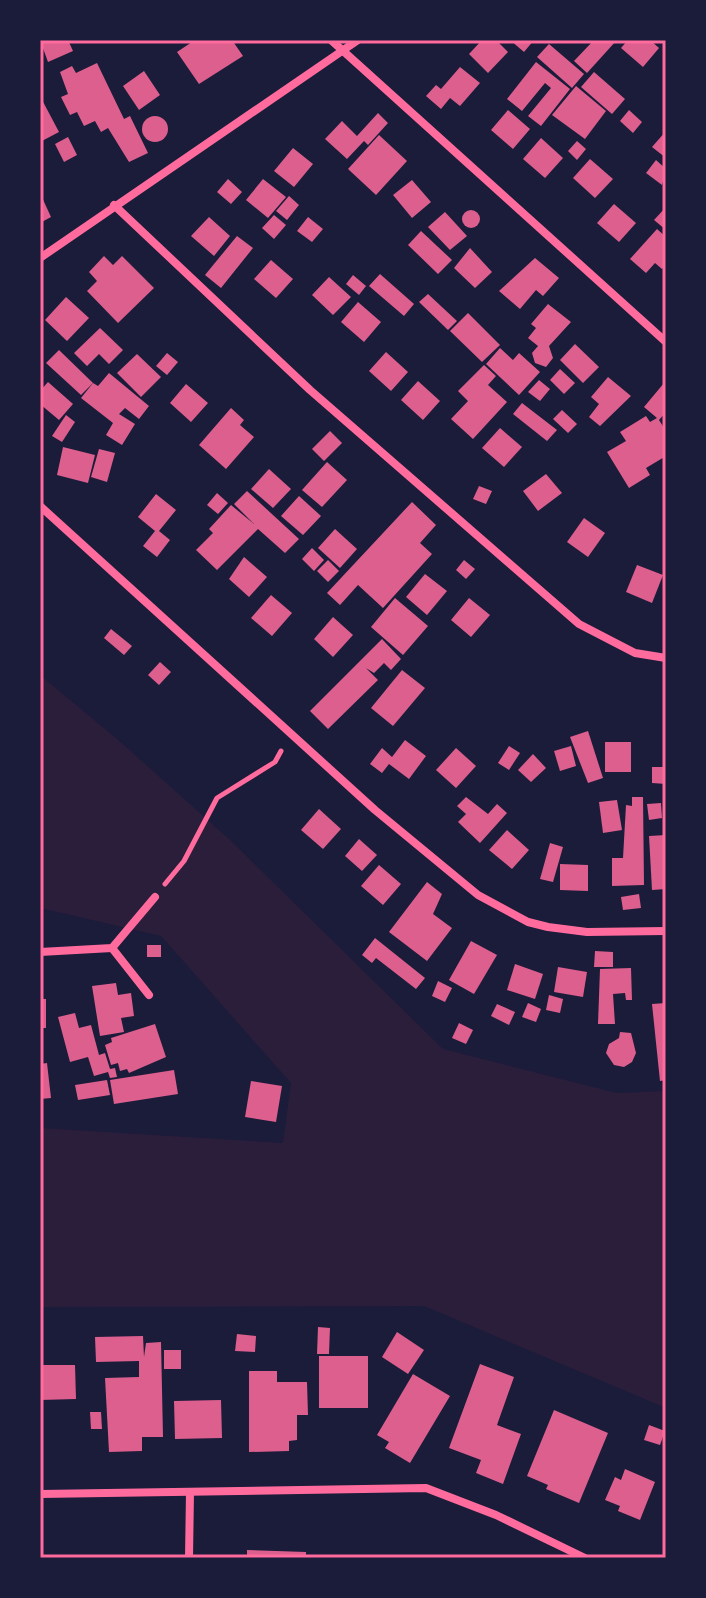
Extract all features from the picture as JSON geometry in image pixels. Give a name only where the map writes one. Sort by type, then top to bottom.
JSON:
[{"type":"street","points":[[331,40],[666,342]]},
{"type":"street","points":[[40,258],[358,40]]},
{"type":"street","points":[[114,205],[310,390],[579,624],[635,653],[666,658]]},
{"type":"street","points":[[40,506],[375,810],[496,907],[528,922],[587,932],[666,931]]},
{"type":"street","points":[[40,952],[112,948],[155,897]]},
{"type":"street","points":[[112,948],[149,995]]},
{"type":"street","points":[[40,1494],[426,1488],[496,1515],[585,1558]]},
{"type":"street","points":[[189,1558],[190,1492]]},
{"type":"path","points":[[155,897],[184,861],[217,798],[275,762],[290,732]]},
{"type":"shaded area","points":[[40,675],[230,840],[443,1049],[617,1093],[666,1091],[666,1408],[424,1306],[40,1307],[40,1128],[283,1143],[291,1083],[161,936],[40,908]]},
{"type":"building","points":[[40,40],[68,40],[73,51],[48,62]]},
{"type":"building","points":[[195,40],[232,40],[243,56],[199,84],[177,52]]},
{"type":"building","points":[[482,40],[496,40],[508,52],[488,73],[469,54]]},
{"type":"building","points":[[510,40],[534,40],[524,52]]},
{"type":"building","points":[[594,40],[616,41],[587,73],[574,61]]},
{"type":"building","points":[[628,40],[650,40],[659,48],[643,67],[621,48]]},
{"type":"building","points":[[549,44],[584,74],[572,88],[537,57]]},
{"type":"building","points":[[536,62],[570,89],[541,126],[528,116],[551,88],[545,83],[522,111],[507,99]]},
{"type":"building","points":[[97,63],[124,119],[130,116],[148,153],[129,162],[108,128],[101,132],[95,121],[84,126],[77,112],[70,115],[61,97],[68,94],[60,72],[72,66],[76,73]]},
{"type":"building","points":[[460,67],[480,83],[460,106],[450,98],[441,109],[426,96],[436,85],[441,89]]},
{"type":"building","points":[[144,71],[160,95],[139,110],[123,86]]},
{"type":"building","points":[[594,72],[625,99],[612,114],[581,87]]},
{"type":"building","points":[[576,86],[606,111],[585,139],[552,115]]},
{"type":"building","points":[[40,96],[59,132],[40,142]]},
{"type":"building","points":[[508,110],[530,129],[513,149],[491,130]]},
{"type":"building","points":[[629,110],[642,122],[633,133],[620,121]]},
{"type":"building","points":[[378,113],[388,123],[368,145],[364,141],[347,159],[325,139],[342,121],[357,136]]},
{"type":"building","points":[[155,116],[164,120],[168,129],[164,138],[155,142],[146,138],[142,129],[146,120]]},
{"type":"building","points":[[666,131],[666,158],[652,147]]},
{"type":"building","points":[[379,135],[407,161],[376,195],[348,169]]},
{"type":"building","points":[[68,137],[77,155],[64,162],[55,144]]},
{"type":"building","points":[[541,138],[563,158],[545,178],[523,159]]},
{"type":"building","points":[[577,141],[586,149],[577,160],[568,151]]},
{"type":"building","points":[[293,148],[313,164],[294,187],[274,171]]},
{"type":"building","points":[[590,159],[613,179],[595,198],[573,178]]},
{"type":"building","points":[[656,160],[666,169],[662,185],[646,173]]},
{"type":"building","points":[[228,179],[242,192],[231,204],[217,192]]},
{"type":"building","points":[[263,179],[286,197],[268,218],[246,200]]},
{"type":"building","points":[[412,180],[431,202],[412,218],[393,195]]},
{"type":"building","points":[[40,193],[51,217],[40,223]]},
{"type":"building","points":[[289,196],[299,205],[287,220],[276,211]]},
{"type":"building","points":[[614,204],[636,223],[619,242],[597,223]]},
{"type":"building","points":[[666,207],[666,230],[654,220]]},
{"type":"building","points":[[471,210],[480,219],[471,228],[462,219]]},
{"type":"building","points":[[445,212],[467,236],[450,250],[428,227]]},
{"type":"building","points":[[274,215],[286,225],[274,239],[262,228]]},
{"type":"building","points":[[209,217],[230,236],[214,256],[191,236]]},
{"type":"building","points":[[308,217],[323,229],[312,242],[297,231]]},
{"type":"building","points":[[657,229],[666,237],[666,265],[662,269],[655,263],[646,273],[630,259]]},
{"type":"building","points":[[421,231],[452,260],[438,274],[408,245]]},
{"type":"building","points":[[237,236],[253,248],[221,288],[205,275]]},
{"type":"building","points":[[470,248],[492,272],[475,288],[454,268]]},
{"type":"building","points":[[104,256],[113,265],[122,256],[154,288],[118,323],[87,291],[97,281],[89,272]]},
{"type":"building","points":[[535,258],[559,278],[543,296],[536,290],[520,309],[499,291]]},
{"type":"building","points":[[271,260],[293,279],[276,298],[254,279]]},
{"type":"building","points":[[380,274],[414,304],[404,316],[369,286]]},
{"type":"building","points":[[353,275],[366,286],[359,295],[346,284]]},
{"type":"building","points":[[329,277],[351,297],[333,315],[312,295]]},
{"type":"building","points":[[428,294],[457,321],[448,330],[419,302]]},
{"type":"building","points":[[66,297],[89,318],[67,341],[45,320]]},
{"type":"building","points":[[358,302],[381,322],[364,342],[341,322]]},
{"type":"building","points":[[548,304],[571,322],[549,346],[553,358],[546,367],[535,363],[532,353],[538,346],[528,338],[536,328],[531,324]]},
{"type":"building","points":[[468,313],[500,345],[482,362],[450,331]]},
{"type":"building","points":[[100,328],[123,350],[109,364],[99,354],[87,366],[74,353]]},
{"type":"building","points":[[575,344],[599,367],[583,383],[560,360]]},
{"type":"building","points":[[500,348],[513,360],[519,353],[540,372],[519,395],[486,364]]},
{"type":"building","points":[[59,350],[93,383],[81,395],[46,363]]},
{"type":"building","points":[[386,352],[408,372],[391,391],[369,371]]},
{"type":"building","points":[[167,353],[178,362],[167,375],[156,366]]},
{"type":"building","points":[[137,354],[161,377],[141,397],[117,373]]},
{"type":"building","points":[[484,365],[496,376],[488,385],[507,402],[473,439],[451,419],[468,401],[458,391]]},
{"type":"building","points":[[560,369],[575,383],[564,394],[550,380]]},
{"type":"building","points":[[109,373],[149,406],[139,419],[125,408],[119,414],[135,424],[122,445],[106,435],[113,423],[81,398],[93,383],[98,386]]},
{"type":"building","points":[[608,377],[631,396],[600,426],[589,417],[599,404],[591,397]]},
{"type":"building","points":[[539,380],[550,389],[540,401],[528,392]]},
{"type":"building","points":[[418,381],[440,401],[423,420],[401,400]]},
{"type":"building","points":[[48,382],[73,404],[59,420],[40,404],[40,391]]},
{"type":"building","points":[[664,383],[666,412],[659,420],[666,431],[666,456],[646,468],[650,475],[629,488],[607,452],[626,441],[620,432],[646,416],[650,422],[657,418],[644,407]]},
{"type":"building","points":[[186,384],[208,403],[191,422],[170,403]]},
{"type":"building","points":[[522,403],[557,430],[547,441],[513,414]]},
{"type":"building","points":[[231,408],[244,420],[240,425],[254,437],[226,469],[199,445]]},
{"type":"building","points":[[562,410],[577,424],[568,433],[553,419]]},
{"type":"building","points":[[66,415],[75,422],[62,442],[52,436]]},
{"type":"building","points":[[500,428],[522,447],[504,467],[482,448]]},
{"type":"building","points":[[330,431],[342,443],[324,461],[312,449]]},
{"type":"building","points":[[63,447],[95,455],[88,483],[57,475]]},
{"type":"building","points":[[99,449],[115,453],[107,482],[91,477]]},
{"type":"building","points":[[327,462],[347,480],[322,507],[302,490]]},
{"type":"building","points":[[269,469],[291,489],[273,508],[251,489]]},
{"type":"building","points":[[546,474],[562,493],[538,511],[523,491]]},
{"type":"building","points":[[479,486],[492,491],[486,504],[473,499]]},
{"type":"building","points":[[247,491],[299,539],[285,553],[258,529],[217,570],[196,550],[213,533],[209,529],[231,505],[254,524],[234,504]]},
{"type":"building","points":[[217,493],[228,503],[218,514],[207,505]]},
{"type":"building","points":[[156,494],[176,510],[159,531],[170,540],[157,557],[143,546],[155,531],[138,517]]},
{"type":"building","points":[[299,496],[321,516],[303,535],[281,516]]},
{"type":"building","points":[[412,502],[436,525],[420,543],[432,554],[383,608],[358,585],[340,605],[327,593]]},
{"type":"building","points":[[584,518],[605,533],[588,557],[567,542]]},
{"type":"building","points":[[335,529],[357,549],[340,568],[318,548]]},
{"type":"building","points":[[312,548],[324,560],[314,571],[302,559]]},
{"type":"building","points":[[244,557],[267,577],[249,597],[229,579]]},
{"type":"building","points":[[328,560],[339,571],[328,582],[317,571]]},
{"type":"building","points":[[464,560],[475,569],[466,579],[456,570]]},
{"type":"building","points":[[637,565],[663,575],[652,603],[626,592]]},
{"type":"building","points":[[425,574],[447,591],[427,615],[406,597]]},
{"type":"building","points":[[271,595],[292,613],[272,636],[251,618]]},
{"type":"building","points":[[395,598],[428,626],[403,655],[371,627]]},
{"type":"building","points":[[469,598],[490,615],[471,637],[451,620]]},
{"type":"building","points":[[333,617],[353,635],[333,657],[314,639]]},
{"type":"building","points":[[111,629],[132,646],[124,655],[104,638]]},
{"type":"building","points":[[382,639],[401,659],[391,670],[384,663],[374,673],[366,668],[378,680],[328,729],[310,711]]},
{"type":"building","points":[[160,662],[171,672],[159,685],[148,675]]},
{"type":"building","points":[[402,670],[425,688],[393,726],[371,708]]},
{"type":"building","points":[[588,731],[603,778],[588,783],[570,737]]},
{"type":"building","points":[[405,740],[426,756],[409,779],[389,764],[382,773],[370,764],[382,748],[392,757]]},
{"type":"building","points":[[605,742],[631,742],[631,772],[605,772]]},
{"type":"building","points":[[509,746],[520,753],[509,770],[498,763]]},
{"type":"building","points":[[571,746],[576,766],[560,771],[554,751]]},
{"type":"building","points":[[456,748],[476,766],[456,788],[436,770]]},
{"type":"building","points":[[533,754],[546,768],[531,782],[518,770]]},
{"type":"building","points":[[652,767],[666,767],[666,784],[652,783]]},
{"type":"building","points":[[466,797],[488,814],[497,804],[507,813],[480,843],[458,822],[466,814],[457,806]]},
{"type":"building","points":[[632,797],[643,797],[644,885],[612,886],[612,858],[623,858],[626,805],[632,806]]},
{"type":"building","points":[[617,800],[622,830],[603,833],[599,802]]},
{"type":"building","points":[[661,803],[662,818],[649,820],[647,804]]},
{"type":"building","points":[[319,809],[341,829],[323,849],[301,830]]},
{"type":"building","points":[[507,830],[529,850],[512,869],[489,850]]},
{"type":"building","points":[[666,835],[666,889],[652,890],[649,836]]},
{"type":"building","points":[[359,839],[377,855],[362,871],[345,856]]},
{"type":"building","points":[[550,843],[563,847],[553,882],[540,879]]},
{"type":"building","points":[[560,864],[588,865],[588,891],[560,890]]},
{"type":"building","points":[[379,865],[401,884],[383,905],[361,886]]},
{"type":"building","points":[[427,882],[442,894],[433,914],[452,928],[427,961],[389,932]]},
{"type":"building","points":[[639,894],[641,908],[623,910],[621,897]]},
{"type":"building","points":[[375,938],[425,978],[416,989],[376,958],[372,963],[362,955]]},
{"type":"building","points":[[471,941],[497,955],[474,994],[449,980]]},
{"type":"building","points":[[147,945],[161,945],[161,957],[147,957]]},
{"type":"building","points":[[595,951],[613,952],[613,967],[594,967]]},
{"type":"building","points":[[515,964],[543,974],[535,999],[507,990]]},
{"type":"building","points":[[558,967],[587,972],[583,997],[554,992]]},
{"type":"building","points":[[631,968],[632,1000],[626,1000],[625,993],[613,994],[615,1024],[598,1024],[600,969]]},
{"type":"building","points":[[438,981],[452,988],[445,1002],[432,996]]},
{"type":"building","points":[[116,983],[118,995],[131,993],[134,1016],[121,1018],[124,1032],[100,1036],[92,986]]},
{"type":"building","points":[[549,995],[563,999],[560,1013],[546,1010]]},
{"type":"building","points":[[40,999],[46,999],[46,1028],[40,1028]]},
{"type":"building","points":[[528,1003],[541,1009],[536,1022],[522,1017]]},
{"type":"building","points":[[666,1003],[666,1080],[660,1081],[652,1004]]},
{"type":"building","points":[[497,1004],[515,1012],[509,1025],[491,1016]]},
{"type":"building","points":[[75,1013],[79,1028],[91,1025],[99,1055],[105,1053],[110,1069],[115,1068],[117,1077],[110,1078],[108,1072],[94,1076],[88,1057],[70,1062],[58,1017]]},
{"type":"building","points":[[459,1023],[473,1030],[466,1044],[452,1038]]},
{"type":"building","points":[[155,1024],[166,1057],[129,1073],[127,1069],[120,1071],[118,1063],[111,1065],[105,1045],[112,1042],[111,1038]]},
{"type":"building","points":[[620,1032],[631,1033],[636,1053],[632,1062],[624,1067],[614,1065],[606,1053],[609,1044],[619,1038]]},
{"type":"building","points":[[47,1063],[51,1098],[40,1099],[40,1064]]},
{"type":"building","points":[[174,1070],[178,1094],[114,1104],[110,1080]]},
{"type":"building","points":[[107,1080],[110,1095],[78,1100],[75,1085]]},
{"type":"building","points":[[251,1081],[282,1086],[276,1122],[245,1117]]},
{"type":"building","points":[[318,1327],[330,1328],[329,1354],[317,1354]]},
{"type":"building","points":[[397,1332],[424,1350],[408,1374],[382,1357]]},
{"type":"building","points":[[237,1334],[256,1336],[255,1352],[235,1351]]},
{"type":"building","points":[[143,1336],[144,1357],[146,1343],[161,1342],[163,1437],[142,1437],[142,1451],[109,1452],[105,1378],[139,1377],[139,1361],[96,1362],[95,1337]]},
{"type":"building","points":[[164,1350],[181,1350],[181,1369],[164,1369]]},
{"type":"building","points":[[319,1356],[368,1356],[368,1408],[319,1408]]},
{"type":"building","points":[[480,1364],[514,1377],[497,1425],[521,1434],[503,1484],[476,1473],[481,1460],[449,1448]]},
{"type":"building","points":[[40,1365],[75,1365],[76,1399],[40,1400]]},
{"type":"building","points":[[249,1371],[277,1371],[277,1382],[307,1382],[308,1415],[297,1415],[297,1440],[289,1441],[289,1451],[249,1452]]},
{"type":"building","points":[[413,1374],[450,1396],[410,1463],[385,1448],[389,1442],[377,1435]]},
{"type":"building","points":[[221,1400],[222,1438],[175,1439],[174,1401]]},
{"type":"building","points":[[554,1410],[608,1433],[579,1503],[546,1489],[548,1485],[527,1476]]},
{"type":"building","points":[[90,1412],[101,1412],[102,1429],[91,1429]]},
{"type":"building","points":[[649,1425],[665,1431],[660,1445],[644,1440]]},
{"type":"building","points":[[625,1469],[655,1482],[640,1520],[618,1511],[620,1506],[605,1500],[615,1477],[621,1480]]},
{"type":"building","points":[[247,1550],[306,1552],[306,1558],[247,1558]]}]
